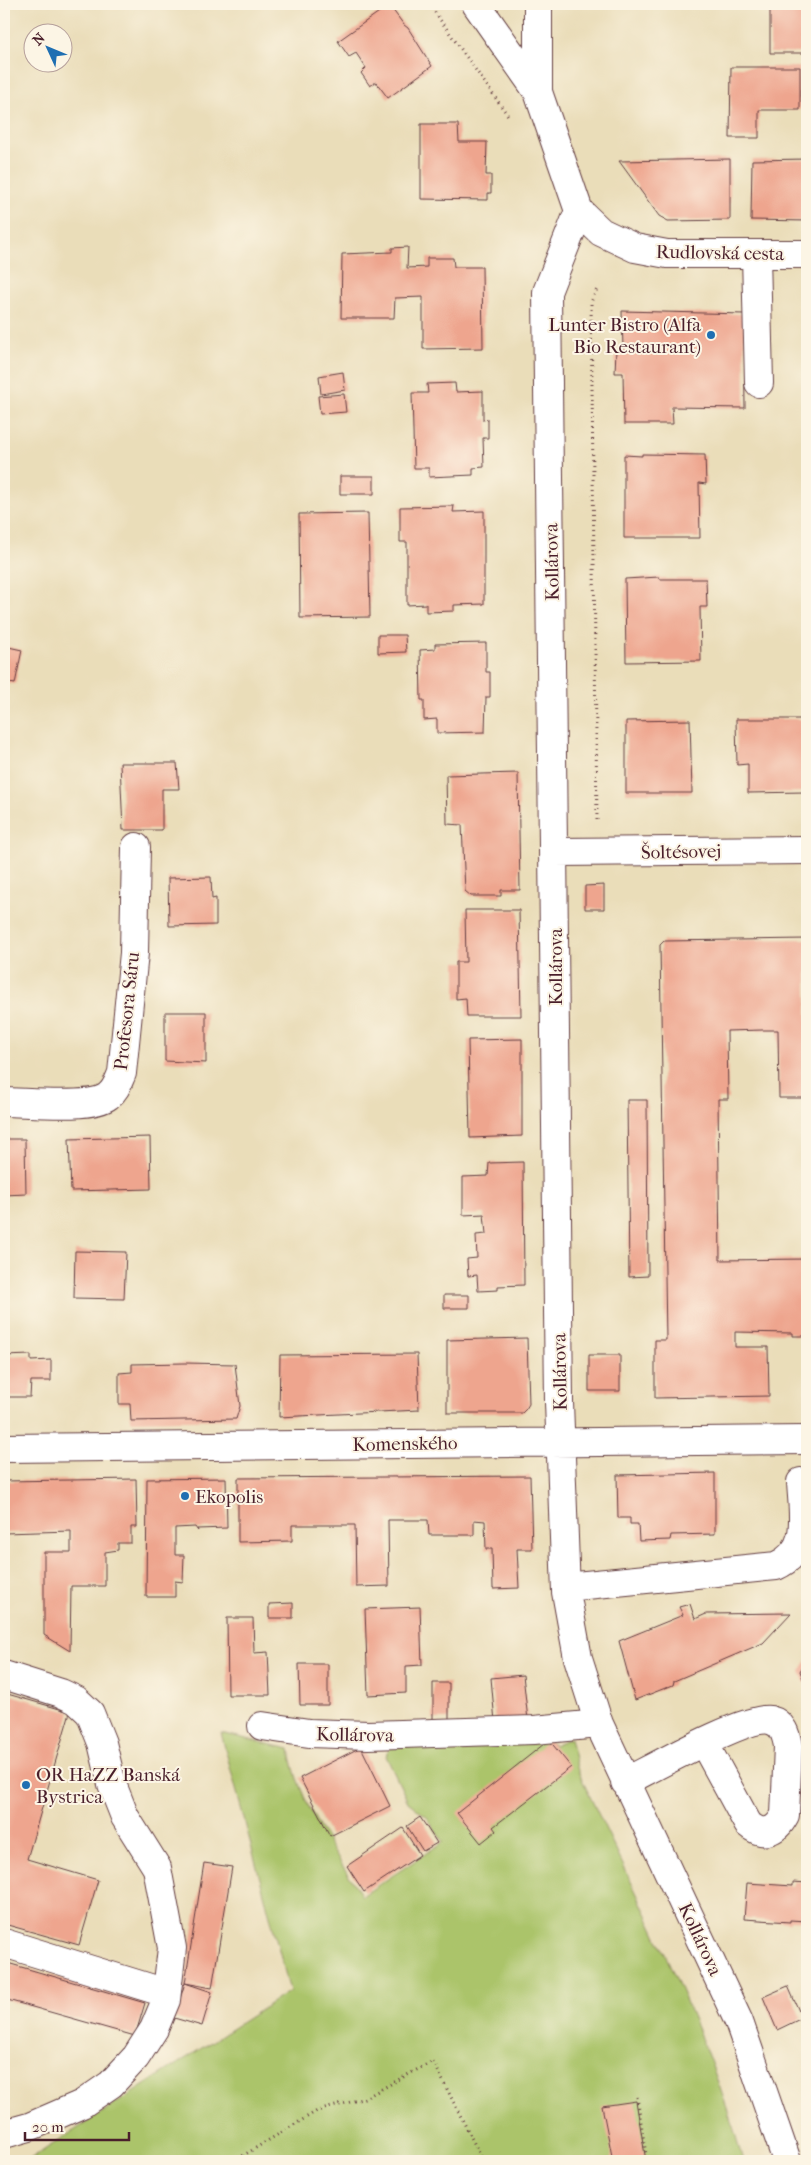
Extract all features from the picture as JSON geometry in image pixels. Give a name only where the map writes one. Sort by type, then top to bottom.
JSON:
[{"type":"street","name":"Rudlovská cesta","points":[[476,4],[538,92],[579,211],[602,232],[635,248],[667,254],[807,254]]},
{"type":"street","points":[[538,4],[538,92]]},
{"type":"street","name":"Kollárova","points":[[579,211],[547,292],[560,1442],[566,1587],[578,1658],[599,1724],[739,2022],[787,2161]]},
{"type":"street","points":[[756,254],[759,383]]},
{"type":"street","name":"Profesora Sáru","points":[[4,1102],[91,1103],[107,1097],[116,1087],[122,1073],[134,953],[136,847]]},
{"type":"street","name":"Šoltésovej","points":[[554,852],[807,850]]},
{"type":"street","name":"Komenského","points":[[4,1448],[807,1440]]},
{"type":"street","points":[[566,1587],[776,1566],[788,1562],[799,1553],[805,1540],[801,1482]]},
{"type":"street","points":[[4,1675],[61,1693],[76,1700],[90,1713],[102,1743],[112,1784],[125,1817],[157,1868],[172,1948],[166,1993],[154,2029],[136,2057],[112,2084],[82,2104],[29,2127],[4,2134]]},
{"type":"street","name":"Kollárova","points":[[262,1726],[309,1733],[368,1735],[534,1730],[599,1724]]},
{"type":"street","points":[[625,1782],[704,1743]]},
{"type":"street","points":[[4,1943],[166,1993]]},
{"type":"path","points":[[429,4],[509,117]]},
{"type":"path","points":[[592,827],[597,821],[591,302],[598,287]]},
{"type":"path","points":[[234,2161],[316,2111],[365,2098],[433,2061],[484,2161]]},
{"type":"path","points":[[638,2097],[647,2161]]},
{"type":"green space","points":[[221,1733],[290,1749],[300,1787],[318,1826],[362,1896],[443,1842],[427,1817],[408,1802],[386,1756],[390,1747],[549,1740],[554,1745],[570,1738],[578,1771],[647,1915],[690,2012],[728,2110],[743,2161],[27,2161],[290,1991]]},
{"type":"building","points":[[770,4],[807,4],[807,53],[770,53]]},
{"type":"building","points":[[389,5],[408,28],[432,66],[388,98],[376,82],[370,86],[361,73],[366,68],[356,53],[349,57],[338,41]]},
{"type":"building","points":[[731,67],[800,67],[800,110],[759,110],[759,138],[730,138]]},
{"type":"building","points":[[421,124],[458,124],[459,142],[487,142],[486,175],[491,175],[491,193],[488,193],[488,200],[421,199]]},
{"type":"building","points":[[730,159],[730,220],[668,221],[659,216],[619,161]]},
{"type":"building","points":[[807,159],[807,221],[751,220],[752,160]]},
{"type":"building","points":[[408,247],[407,268],[427,267],[427,258],[453,258],[454,267],[482,267],[483,348],[423,349],[423,297],[395,298],[394,318],[341,318],[342,254],[392,252],[392,248]]},
{"type":"building","points":[[622,311],[744,314],[745,408],[672,407],[673,424],[624,424],[623,373],[615,373],[616,349],[623,349]]},
{"type":"building","points":[[343,372],[345,390],[321,394],[319,376]]},
{"type":"building","points":[[455,383],[456,392],[483,391],[483,420],[488,419],[488,438],[483,438],[484,467],[473,468],[473,475],[429,477],[429,468],[414,468],[412,393],[428,393],[427,384]]},
{"type":"building","points":[[344,394],[346,412],[320,414],[318,396]]},
{"type":"building","points":[[642,454],[705,455],[706,484],[699,483],[700,538],[624,538],[624,455],[642,456]]},
{"type":"building","points":[[340,476],[374,476],[374,494],[340,494]]},
{"type":"building","points":[[454,506],[453,512],[484,511],[484,604],[454,605],[454,611],[426,612],[426,604],[407,605],[407,542],[400,542],[400,507]]},
{"type":"building","points":[[368,513],[370,617],[300,618],[299,514]]},
{"type":"building","points":[[659,577],[660,579],[706,579],[707,607],[700,607],[701,661],[626,662],[625,579]]},
{"type":"building","points":[[378,635],[405,635],[406,652],[378,653]]},
{"type":"building","points":[[486,643],[486,672],[490,672],[490,697],[486,697],[485,732],[437,733],[437,719],[424,720],[424,700],[421,700],[420,650],[435,649],[435,644]]},
{"type":"building","points":[[4,646],[22,650],[15,684],[4,682]]},
{"type":"building","points":[[736,719],[805,719],[805,792],[748,793],[748,764],[737,765]]},
{"type":"building","points":[[690,720],[692,793],[626,793],[626,721]]},
{"type":"building","points":[[120,763],[177,763],[179,789],[162,789],[162,830],[123,830]]},
{"type":"building","points":[[518,773],[520,890],[501,890],[501,896],[471,896],[465,891],[462,825],[447,824],[446,775]]},
{"type":"building","points":[[211,877],[212,899],[216,898],[216,925],[169,926],[168,878]]},
{"type":"building","points":[[604,885],[604,909],[585,909],[585,886]]},
{"type":"building","points":[[465,910],[519,910],[521,1016],[467,1016],[466,998],[456,999],[456,962],[466,962]]},
{"type":"building","points":[[807,939],[807,1098],[779,1098],[778,1030],[762,1030],[727,1031],[728,1099],[718,1099],[720,1260],[807,1259],[807,1336],[793,1336],[793,1333],[735,1332],[735,1347],[768,1347],[769,1396],[655,1398],[655,1340],[666,1340],[660,945],[664,941]]},
{"type":"building","points":[[165,1012],[206,1012],[206,1063],[165,1061]]},
{"type":"building","points":[[522,1039],[522,1136],[470,1138],[468,1040]]},
{"type":"building","points":[[627,1100],[647,1100],[648,1276],[629,1277]]},
{"type":"building","points":[[150,1137],[151,1189],[71,1191],[69,1139]]},
{"type":"building","points":[[4,1139],[25,1139],[26,1194],[4,1195]]},
{"type":"building","points":[[523,1162],[524,1285],[498,1286],[498,1290],[478,1291],[477,1275],[468,1276],[467,1259],[477,1258],[476,1235],[486,1234],[484,1214],[463,1215],[463,1177],[488,1176],[489,1163]]},
{"type":"building","points":[[75,1251],[126,1252],[124,1299],[74,1298]]},
{"type":"building","points":[[444,1295],[469,1295],[469,1308],[444,1308]]},
{"type":"building","points":[[527,1338],[529,1404],[522,1413],[447,1413],[447,1340]]},
{"type":"building","points":[[417,1354],[419,1410],[279,1417],[280,1355]]},
{"type":"building","points":[[31,1355],[31,1361],[51,1360],[51,1381],[31,1381],[30,1397],[4,1397],[4,1356]]},
{"type":"building","points":[[589,1355],[620,1355],[620,1391],[589,1391]]},
{"type":"building","points":[[132,1364],[235,1364],[240,1406],[236,1419],[131,1421],[130,1404],[119,1404],[119,1373],[132,1372]]},
{"type":"building","points":[[715,1473],[715,1534],[671,1535],[670,1540],[639,1541],[638,1524],[630,1524],[630,1518],[618,1518],[617,1475]]},
{"type":"building","points":[[530,1476],[532,1549],[517,1549],[519,1588],[493,1589],[492,1549],[486,1549],[485,1521],[474,1520],[474,1535],[429,1535],[428,1520],[388,1520],[389,1586],[356,1587],[355,1525],[292,1525],[292,1541],[238,1542],[238,1478]]},
{"type":"building","points":[[226,1478],[227,1528],[197,1529],[198,1531],[195,1527],[175,1528],[175,1555],[184,1555],[183,1582],[175,1581],[175,1597],[146,1597],[147,1479]]},
{"type":"building","points":[[136,1479],[137,1527],[131,1527],[131,1543],[118,1543],[118,1550],[105,1552],[105,1586],[71,1586],[70,1651],[44,1635],[44,1552],[71,1552],[71,1531],[4,1533],[4,1481]]},
{"type":"building","points":[[293,1603],[293,1618],[269,1618],[269,1604]]},
{"type":"building","points":[[690,1604],[695,1619],[706,1614],[791,1613],[763,1643],[674,1681],[673,1685],[635,1700],[619,1641],[683,1615],[679,1607]]},
{"type":"building","points":[[420,1607],[422,1665],[406,1666],[406,1693],[368,1695],[365,1609]]},
{"type":"building","points":[[227,1618],[253,1618],[254,1653],[268,1652],[270,1695],[228,1695]]},
{"type":"building","points":[[807,1660],[807,1689],[800,1671]]},
{"type":"building","points":[[299,1664],[328,1664],[328,1705],[300,1705]]},
{"type":"building","points":[[523,1675],[528,1720],[495,1722],[491,1678]]},
{"type":"building","points":[[433,1683],[449,1683],[449,1719],[433,1719]]},
{"type":"building","name":"OR HaZZ Banská Bystrica","points":[[4,1693],[70,1712],[27,1859],[98,1880],[79,1945],[4,1924]]},
{"type":"building","points":[[549,1740],[571,1767],[493,1827],[496,1831],[481,1843],[457,1813]]},
{"type":"building","points":[[361,1747],[390,1806],[330,1836],[300,1778]]},
{"type":"building","points":[[420,1817],[437,1843],[423,1851],[407,1826]]},
{"type":"building","points":[[403,1828],[420,1855],[364,1892],[347,1866]]},
{"type":"building","points":[[204,1863],[232,1867],[212,1988],[185,1983]]},
{"type":"building","points":[[793,1882],[807,1883],[807,1921],[790,1920],[790,1922],[744,1919],[747,1883],[793,1886]]},
{"type":"building","points":[[4,1962],[145,2003],[135,2036],[4,1999]]},
{"type":"building","points":[[185,1983],[212,1992],[202,2026],[174,2018]]},
{"type":"building","points":[[788,1986],[802,2018],[777,2030],[763,1997]]},
{"type":"building","points":[[636,2101],[646,2161],[613,2161],[602,2106]]},
{"type":"place","name":"Lunter Bistro (Alfa Bio Restaurant)","points":[[711,335]]},
{"type":"place","name":"Ekopolis","points":[[185,1496]]},
{"type":"place","name":"OR HaZZ Banská Bystrica","points":[[26,1785]]}]
